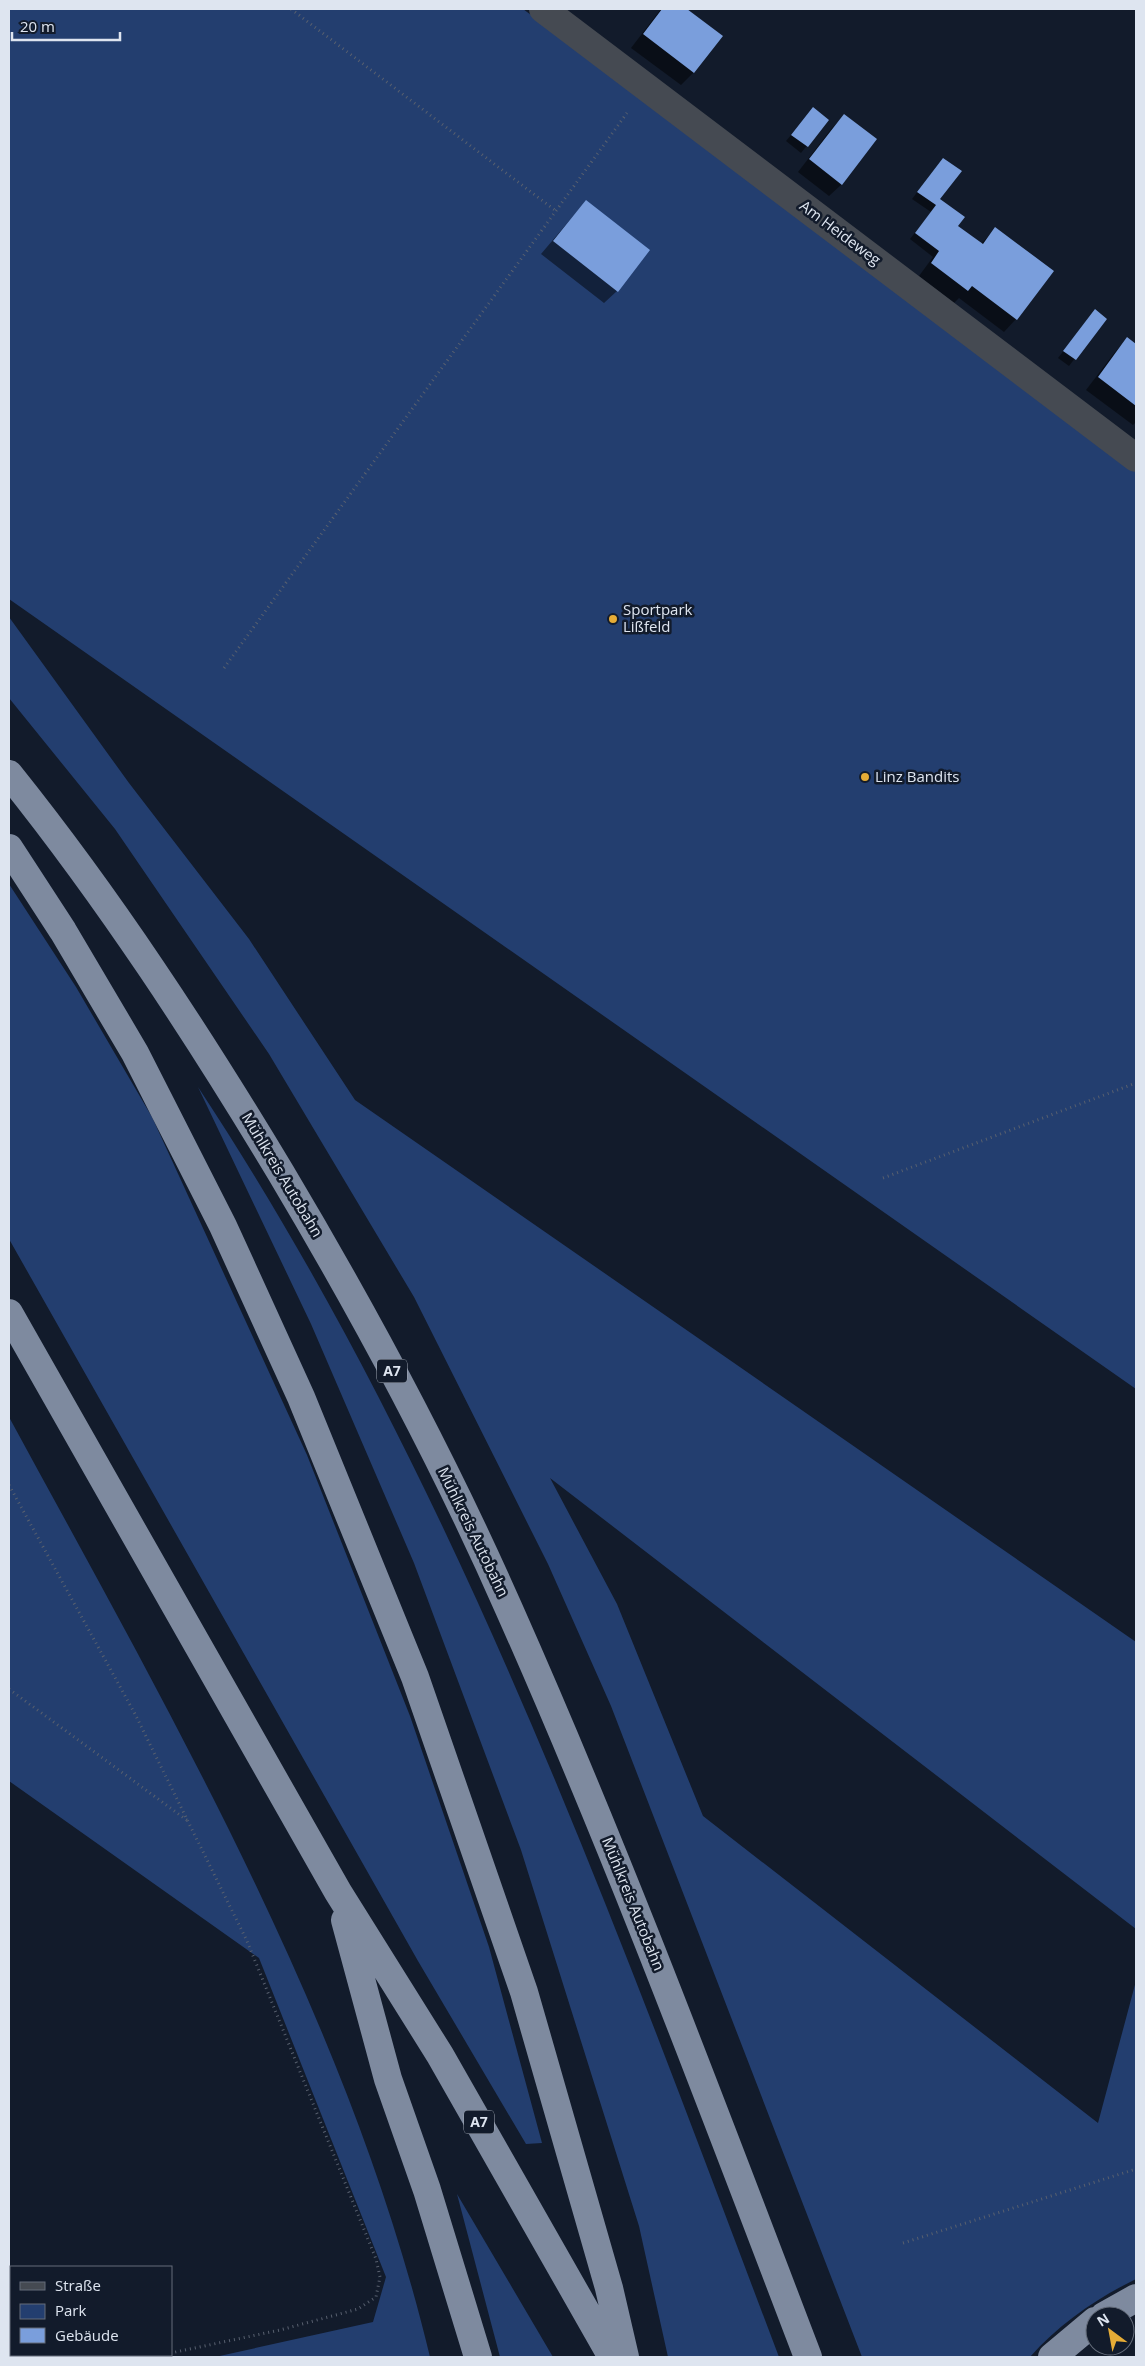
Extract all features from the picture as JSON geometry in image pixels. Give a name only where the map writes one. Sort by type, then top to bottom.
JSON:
[{"type":"highway","name":"Mühlkreis Autobahn","points":[[9,774],[114,913],[224,1078],[344,1279],[428,1438],[508,1605],[587,1788],[808,2357]]},
{"type":"highway","points":[[9,848],[63,931],[135,1053],[223,1226],[301,1397],[415,1677],[524,1992],[609,2288],[625,2357]]},
{"type":"highway","name":"A7","points":[[9,1313],[338,1892],[440,2055],[612,2357]]},
{"type":"highway","points":[[338,1892],[388,2079],[427,2190],[478,2357]]},
{"type":"highway","points":[[1122,2306],[1136,2298]]},
{"type":"highway","points":[[1052,2357],[1085,2330]]},
{"type":"street","name":"Am Heideweg","points":[[543,9],[1136,458]]},
{"type":"path","points":[[291,9],[556,211]]},
{"type":"path","points":[[224,668],[647,86]]},
{"type":"path","points":[[883,1178],[1136,1083]]},
{"type":"path","points":[[9,1485],[135,1714],[247,1941],[376,2259],[380,2277],[376,2297],[358,2309],[280,2330],[172,2353]]},
{"type":"path","points":[[9,1689],[188,1822]]},
{"type":"path","points":[[903,2242],[1136,2168]]},
{"type":"green space","name":"Sportpark Lißfeld","points":[[9,9],[523,9],[1136,467],[1136,1389],[9,599]]},
{"type":"green space","points":[[9,617],[129,783],[249,939],[355,1100],[1136,1642],[1136,1929],[550,1478],[617,1604],[703,1816],[1098,2123],[1136,1981],[1136,2279],[1089,2306],[1085,2306],[1085,2309],[1053,2334],[1030,2357],[862,2357],[611,1706],[548,1564],[414,1297],[269,1054],[115,829],[9,698]]},
{"type":"green space","points":[[9,884],[76,987],[152,1117],[307,1455],[410,1716],[489,1947],[542,2143],[526,2144],[418,1961],[9,1239]]},
{"type":"green space","points":[[198,1087],[290,1236],[374,1389],[452,1546],[523,1705],[591,1867],[779,2357],[668,2357],[639,2226],[521,1850],[414,1563],[311,1324]]},
{"type":"green space","points":[[9,1417],[193,1758],[251,1874],[305,1992],[353,2111],[396,2233],[430,2357],[215,2357],[373,2322],[386,2277],[259,1958],[9,1781]]},
{"type":"green space","points":[[457,2194],[553,2357],[500,2357]]},
{"type":"building","points":[[662,9],[687,9],[723,36],[694,73],[643,34]]},
{"type":"building","points":[[813,107],[829,120],[808,147],[791,135]]},
{"type":"building","points":[[844,114],[877,139],[842,185],[809,159]]},
{"type":"building","points":[[943,158],[962,171],[940,199],[965,217],[958,226],[983,244],[995,227],[1054,271],[1017,320],[972,286],[968,291],[931,263],[939,251],[915,233],[936,205],[917,192]]},
{"type":"building","points":[[586,200],[650,250],[618,292],[553,241]]},
{"type":"building","points":[[1095,309],[1107,319],[1076,360],[1063,351]]},
{"type":"building","points":[[1127,337],[1136,344],[1136,406],[1098,377]]},
{"type":"place","name":"Sportpark Lißfeld","points":[[613,619]]},
{"type":"place","name":"Linz Bandits","points":[[865,777]]}]
